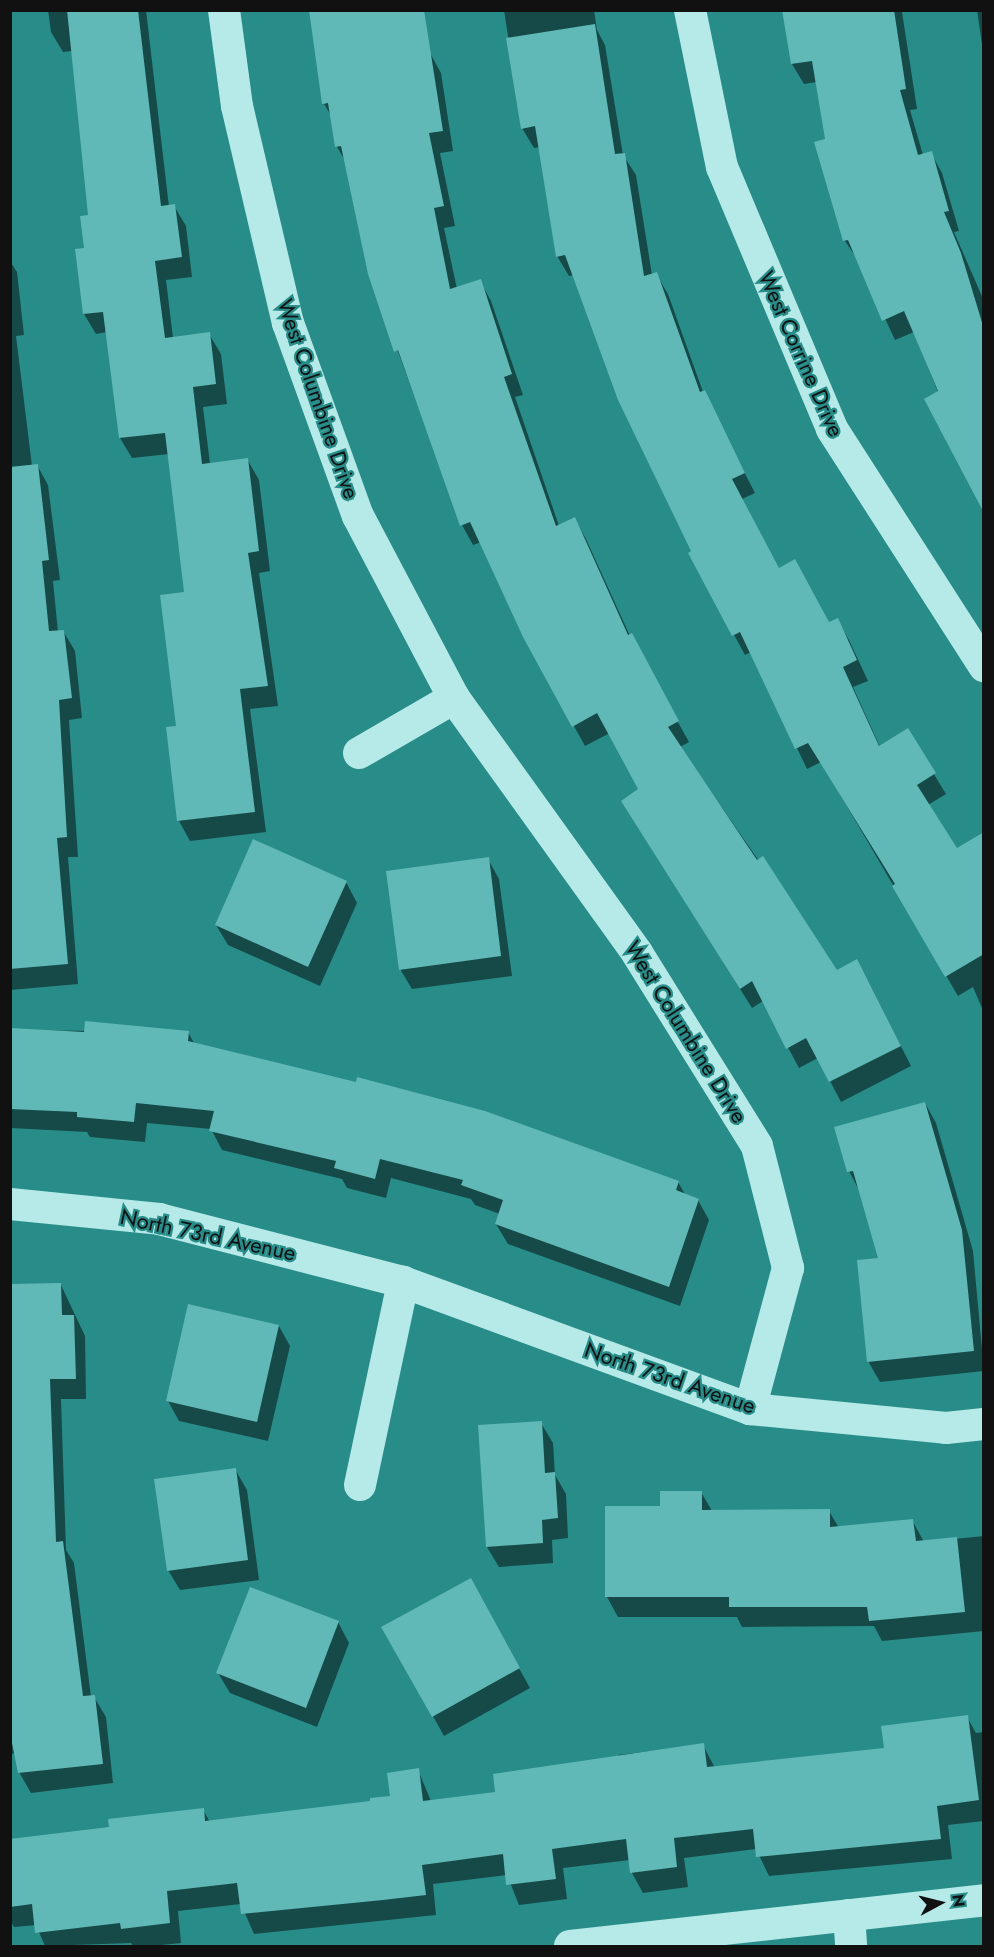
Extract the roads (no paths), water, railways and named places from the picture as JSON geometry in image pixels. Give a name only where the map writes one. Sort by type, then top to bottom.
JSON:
[{"type":"street","name":"West Columbine Drive","points":[[224,10],[237,106],[288,323],[358,516],[454,698],[637,952],[757,1146],[788,1268],[750,1409]]},
{"type":"street","name":"West Corrine Drive","points":[[690,10],[722,167],[832,429],[984,666]]},
{"type":"street","points":[[359,753],[454,698]]},
{"type":"street","name":"North 73rd Avenue","points":[[10,1204],[159,1219],[403,1282],[750,1409],[946,1428],[984,1424]]},
{"type":"street","points":[[360,1485],[403,1282]]},
{"type":"street","points":[[570,1947],[984,1900]]},
{"type":"street","points":[[849,1915],[851,1947]]}]
